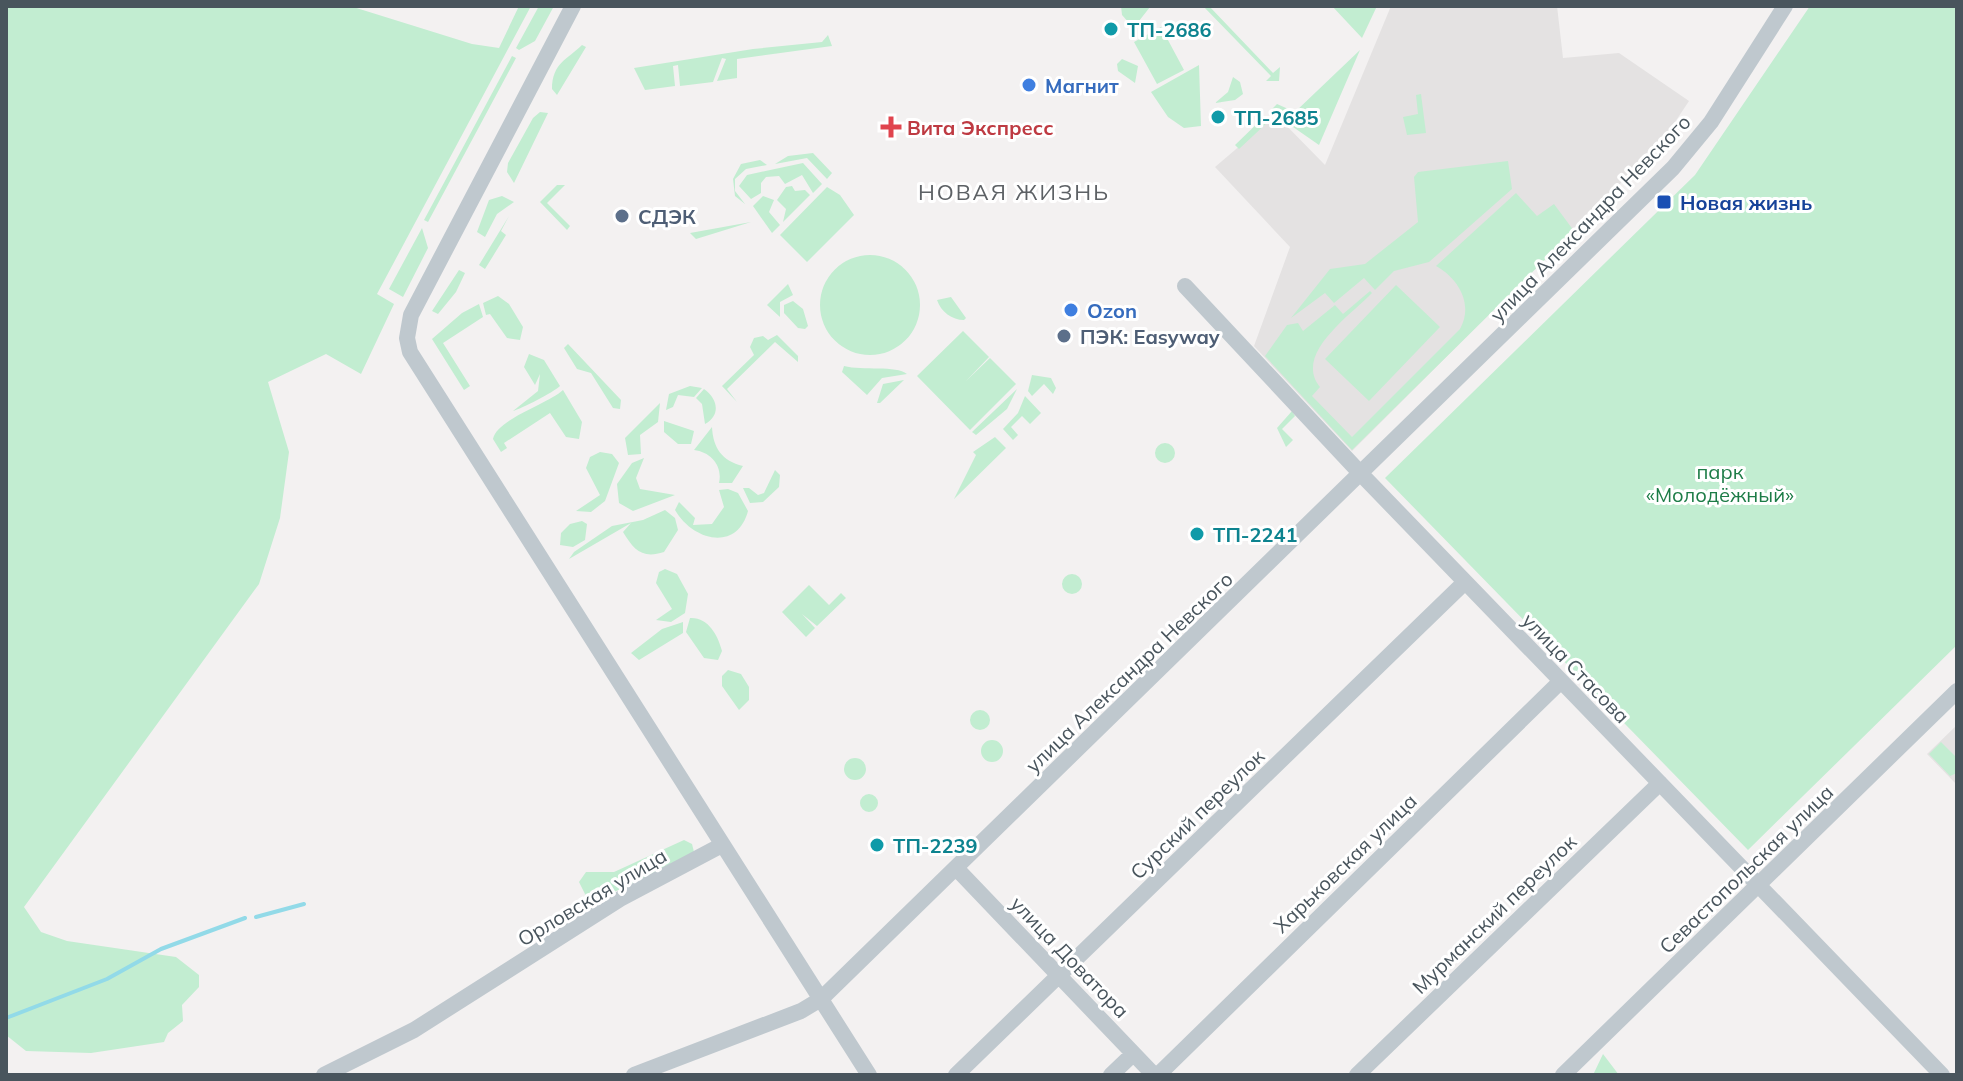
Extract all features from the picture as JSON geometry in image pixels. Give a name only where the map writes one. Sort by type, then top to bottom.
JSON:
[{"type":"street","points":[[573,6],[411,315],[407,338],[414,360],[869,1075]]},
{"type":"street","name":"улица Александра Невского","points":[[634,1075],[801,1011],[821,999],[1362,475],[1673,168],[1711,122],[1785,6]]},
{"type":"street","name":"улица Стасова","points":[[1185,286],[1362,475],[1942,1075]]},
{"type":"street","name":"Сурский переулок","points":[[956,1075],[1465,582]]},
{"type":"street","name":"Харьковская улица","points":[[1156,1075],[1561,681]]},
{"type":"street","name":"Севастопольская улица","points":[[1563,1075],[1957,691]]},
{"type":"street","name":"Мурманский переулок","points":[[1357,1075],[1660,783]]},
{"type":"street","name":"Орловская улица","points":[[324,1075],[414,1030],[620,899],[722,845]]},
{"type":"street","name":"улица Доватора","points":[[956,868],[1156,1075]]},
{"type":"street","points":[[1111,1075],[1133,1054]]},
{"type":"shaded area","points":[[1391,6],[1557,6],[1563,58],[1619,53],[1689,101],[1661,143],[1352,451],[1254,346],[1290,247],[1215,167],[1276,115],[1325,165]]},
{"type":"shaded area","points":[[1957,725],[1957,785],[1927,754]]},
{"type":"green space","points":[[6,6],[350,6],[472,44],[499,48],[519,6],[531,6],[377,294],[394,304],[361,374],[326,354],[268,382],[289,452],[280,518],[259,584],[24,907],[41,932],[67,941],[176,957],[199,975],[199,987],[182,1005],[183,1021],[168,1033],[164,1042],[91,1053],[26,1051],[6,1035]]},
{"type":"green space","points":[[539,6],[554,6],[535,41],[519,50],[516,48]]},
{"type":"green space","points":[[1121,6],[1150,7],[1139,21],[1130,24],[1122,15]]},
{"type":"green space","points":[[1203,6],[1209,6],[1273,73],[1280,67],[1279,81],[1266,81],[1271,76]]},
{"type":"green space","points":[[1332,6],[1377,6],[1362,38]]},
{"type":"green space","name":"парк «Молодёжный»","points":[[1810,6],[1957,6],[1957,645],[1748,850],[1385,478],[1695,175]]},
{"type":"green space","points":[[1161,27],[1184,70],[1157,84],[1134,42]]},
{"type":"green space","points":[[828,35],[832,46],[737,59],[737,78],[717,81],[726,59],[722,58],[713,82],[680,86],[678,65],[673,66],[675,86],[645,90],[634,68],[753,49],[822,42]]},
{"type":"green space","points":[[582,45],[586,47],[557,95],[552,89],[558,67]]},
{"type":"green space","points":[[1360,50],[1319,145],[1270,111],[1277,104],[1295,112]]},
{"type":"green space","points":[[512,56],[516,58],[428,222],[424,220]]},
{"type":"green space","points":[[1122,59],[1138,66],[1135,83],[1118,71],[1117,64]]},
{"type":"green space","points":[[1199,65],[1201,126],[1184,128],[1168,117],[1151,92]]},
{"type":"green space","points":[[1233,77],[1240,82],[1243,94],[1235,100],[1215,103],[1228,92]]},
{"type":"green space","points":[[1421,94],[1426,133],[1407,135],[1403,117],[1418,114],[1416,95]]},
{"type":"green space","points":[[540,112],[548,113],[514,183],[507,172],[508,163],[533,118]]},
{"type":"green space","points":[[1265,116],[1269,121],[1239,149],[1235,145]]},
{"type":"green space","points":[[813,153],[832,173],[827,179],[807,158],[775,164],[788,156]]},
{"type":"green space","points":[[760,160],[767,165],[746,169],[735,179],[735,191],[745,204],[735,196],[733,179],[741,164]]},
{"type":"green space","points":[[1508,161],[1512,189],[1429,262],[1394,271],[1375,290],[1364,278],[1334,303],[1325,293],[1291,318],[1330,269],[1365,264],[1418,222],[1414,177],[1418,172]]},
{"type":"green space","points":[[803,163],[822,184],[813,193],[802,175],[785,184],[779,176],[766,177],[761,183],[761,193],[751,199],[739,186],[747,175]]},
{"type":"green space","points":[[557,185],[565,185],[547,203],[570,226],[567,230],[540,202]]},
{"type":"green space","points":[[792,186],[795,191],[805,190],[810,195],[783,222],[786,209],[777,200],[786,187]]},
{"type":"green space","points":[[827,187],[840,195],[854,215],[807,262],[780,235]]},
{"type":"green space","points":[[1516,193],[1537,216],[1554,204],[1574,231],[1352,450],[1265,356],[1287,325],[1298,323],[1303,331],[1335,305],[1343,314],[1370,291],[1372,293],[1328,336],[1314,361],[1314,374],[1320,387],[1312,396],[1352,437],[1460,329],[1465,310],[1462,293],[1451,277],[1436,266]]},
{"type":"green space","points":[[502,196],[514,202],[497,214],[485,237],[477,232],[489,200]]},
{"type":"green space","points":[[763,196],[774,200],[769,212],[780,225],[772,233],[753,206]]},
{"type":"green space","points":[[509,216],[501,231],[506,235],[485,269],[479,265]]},
{"type":"green space","points":[[751,222],[696,239],[690,233]]},
{"type":"green space","points":[[422,228],[428,248],[403,297],[389,289]]},
{"type":"green space","points":[[870,255],[889,258],[906,269],[917,286],[920,305],[917,324],[906,341],[889,352],[870,355],[851,352],[834,341],[823,324],[820,305],[823,286],[834,269],[851,258]]},
{"type":"green space","points":[[459,270],[465,273],[456,292],[438,314],[432,311]]},
{"type":"green space","points":[[788,284],[793,295],[780,302],[780,317],[767,305]]},
{"type":"green space","points":[[1396,285],[1440,327],[1369,401],[1325,359]]},
{"type":"green space","points":[[498,296],[509,304],[523,327],[520,340],[507,338],[490,314],[486,315],[483,303]]},
{"type":"green space","points":[[951,297],[966,318],[964,320],[948,314],[937,300]]},
{"type":"green space","points":[[793,301],[803,309],[808,326],[805,329],[798,328],[784,313],[784,305]]},
{"type":"green space","points":[[479,304],[483,317],[443,343],[470,386],[464,390],[432,339],[462,313]]},
{"type":"green space","points":[[963,331],[989,357],[966,381],[990,358],[1016,384],[970,430],[917,376]]},
{"type":"green space","points":[[777,335],[798,356],[798,362],[775,342],[727,389],[737,402],[722,386],[754,355],[750,347],[754,338],[763,336],[768,340]]},
{"type":"green space","points":[[568,344],[621,400],[620,409],[613,408],[591,373],[577,369],[564,348]]},
{"type":"green space","points":[[529,354],[544,360],[560,386],[513,411],[538,391],[540,374],[535,385],[524,367]]},
{"type":"green space","points":[[844,366],[895,370],[907,374],[882,378],[867,395],[842,372]]},
{"type":"green space","points":[[1032,375],[1051,378],[1056,388],[1053,394],[1044,384],[1032,396],[1028,391]]},
{"type":"green space","points":[[904,380],[880,403],[877,403],[883,384]]},
{"type":"green space","points":[[690,386],[702,388],[694,397],[678,395],[673,407],[666,410],[669,394]]},
{"type":"green space","points":[[704,389],[716,407],[714,416],[705,424],[702,404],[696,398]]},
{"type":"green space","points":[[1017,389],[1007,409],[976,435],[972,432]]},
{"type":"green space","points":[[563,390],[582,422],[579,439],[566,437],[550,413],[504,443],[507,448],[501,452],[493,439],[504,425]]},
{"type":"green space","points":[[1025,396],[1041,413],[1030,424],[1022,416],[1011,427],[1018,435],[1013,440],[1003,429],[1018,413]]},
{"type":"green space","points":[[660,403],[658,422],[640,435],[641,454],[628,455],[625,438]]},
{"type":"green space","points":[[1292,411],[1295,416],[1282,429],[1293,440],[1286,447],[1277,428]]},
{"type":"green space","points":[[664,421],[694,431],[691,444],[678,444],[664,432]]},
{"type":"green space","points":[[712,427],[720,452],[729,461],[743,466],[732,483],[719,483],[719,471],[714,461],[694,450]]},
{"type":"green space","points":[[995,437],[1006,448],[954,499],[976,455],[973,452]]},
{"type":"green space","points":[[1165,443],[1172,446],[1175,453],[1172,460],[1165,463],[1158,460],[1155,453],[1158,446]]},
{"type":"green space","points":[[600,452],[612,454],[619,463],[605,501],[591,512],[576,511],[600,495],[586,468],[590,457]]},
{"type":"green space","points":[[644,458],[636,478],[640,489],[675,495],[633,511],[619,503],[617,484],[632,463]]},
{"type":"green space","points":[[775,470],[780,475],[779,487],[763,502],[750,503],[743,488],[749,488],[758,495],[764,493]]},
{"type":"green space","points":[[719,490],[738,493],[748,511],[742,524],[725,537],[703,535],[683,521],[675,510],[679,502],[695,518],[693,525],[712,524],[724,507]]},
{"type":"green space","points":[[665,510],[675,518],[678,530],[664,552],[650,554],[635,548],[623,532],[631,523],[569,559],[574,552],[612,526],[643,520]]},
{"type":"green space","points":[[582,521],[587,524],[585,540],[573,547],[560,545],[561,533],[570,524]]},
{"type":"green space","points":[[665,569],[677,574],[688,594],[685,613],[671,622],[656,620],[672,609],[656,583],[659,572]]},
{"type":"green space","points":[[1072,574],[1079,577],[1082,584],[1079,591],[1072,594],[1065,591],[1062,584],[1065,577]]},
{"type":"green space","points":[[809,585],[829,605],[841,593],[846,598],[817,626],[802,614],[815,628],[806,637],[782,612]]},
{"type":"green space","points":[[690,618],[702,620],[715,633],[722,651],[718,660],[704,658],[686,632]]},
{"type":"green space","points":[[683,622],[683,633],[639,660],[631,653],[662,629]]},
{"type":"green space","points":[[728,670],[741,674],[749,687],[749,700],[739,710],[722,686],[722,676]]},
{"type":"green space","points":[[980,710],[987,713],[990,720],[987,727],[980,730],[973,727],[970,720],[973,713]]},
{"type":"green space","points":[[988,740],[996,740],[1003,751],[996,762],[988,762],[981,755],[981,747]]},
{"type":"green space","points":[[1941,742],[1957,758],[1957,773],[1950,776],[1929,754]]},
{"type":"green space","points":[[855,758],[863,761],[866,769],[863,777],[855,780],[847,777],[844,769],[847,761]]},
{"type":"green space","points":[[865,794],[873,794],[878,803],[876,810],[865,812],[860,807],[860,799]]},
{"type":"green space","points":[[684,840],[692,844],[694,852],[689,856],[610,894],[599,905],[583,909],[585,894],[579,882],[586,872],[614,872]]},
{"type":"green space","points":[[1603,1054],[1619,1075],[1593,1075]]},
{"type":"waterway","points":[[256,917],[304,904]]},
{"type":"waterway","points":[[6,1018],[107,979],[161,949],[245,918]]},
{"type":"place","name":"ТП-2686","points":[[1111,29]]},
{"type":"place","name":"Магнит","points":[[1029,85]]},
{"type":"place","name":"ТП-2685","points":[[1218,117]]},
{"type":"place","name":"Вита Экспресс","points":[[891,127]]},
{"type":"place","name":"Новая жизнь","points":[[1664,202]]},
{"type":"place","name":"СДЭК","points":[[622,216]]},
{"type":"place","name":"Ozon","points":[[1071,310]]},
{"type":"place","name":"ПЭК: Easyway","points":[[1064,336]]},
{"type":"place","name":"ТП-2241","points":[[1197,534]]},
{"type":"place","name":"ТП-2239","points":[[877,845]]},
{"type":"district","name":"НОВАЯ ЖИЗНЬ","points":[[1014,192]]}]
